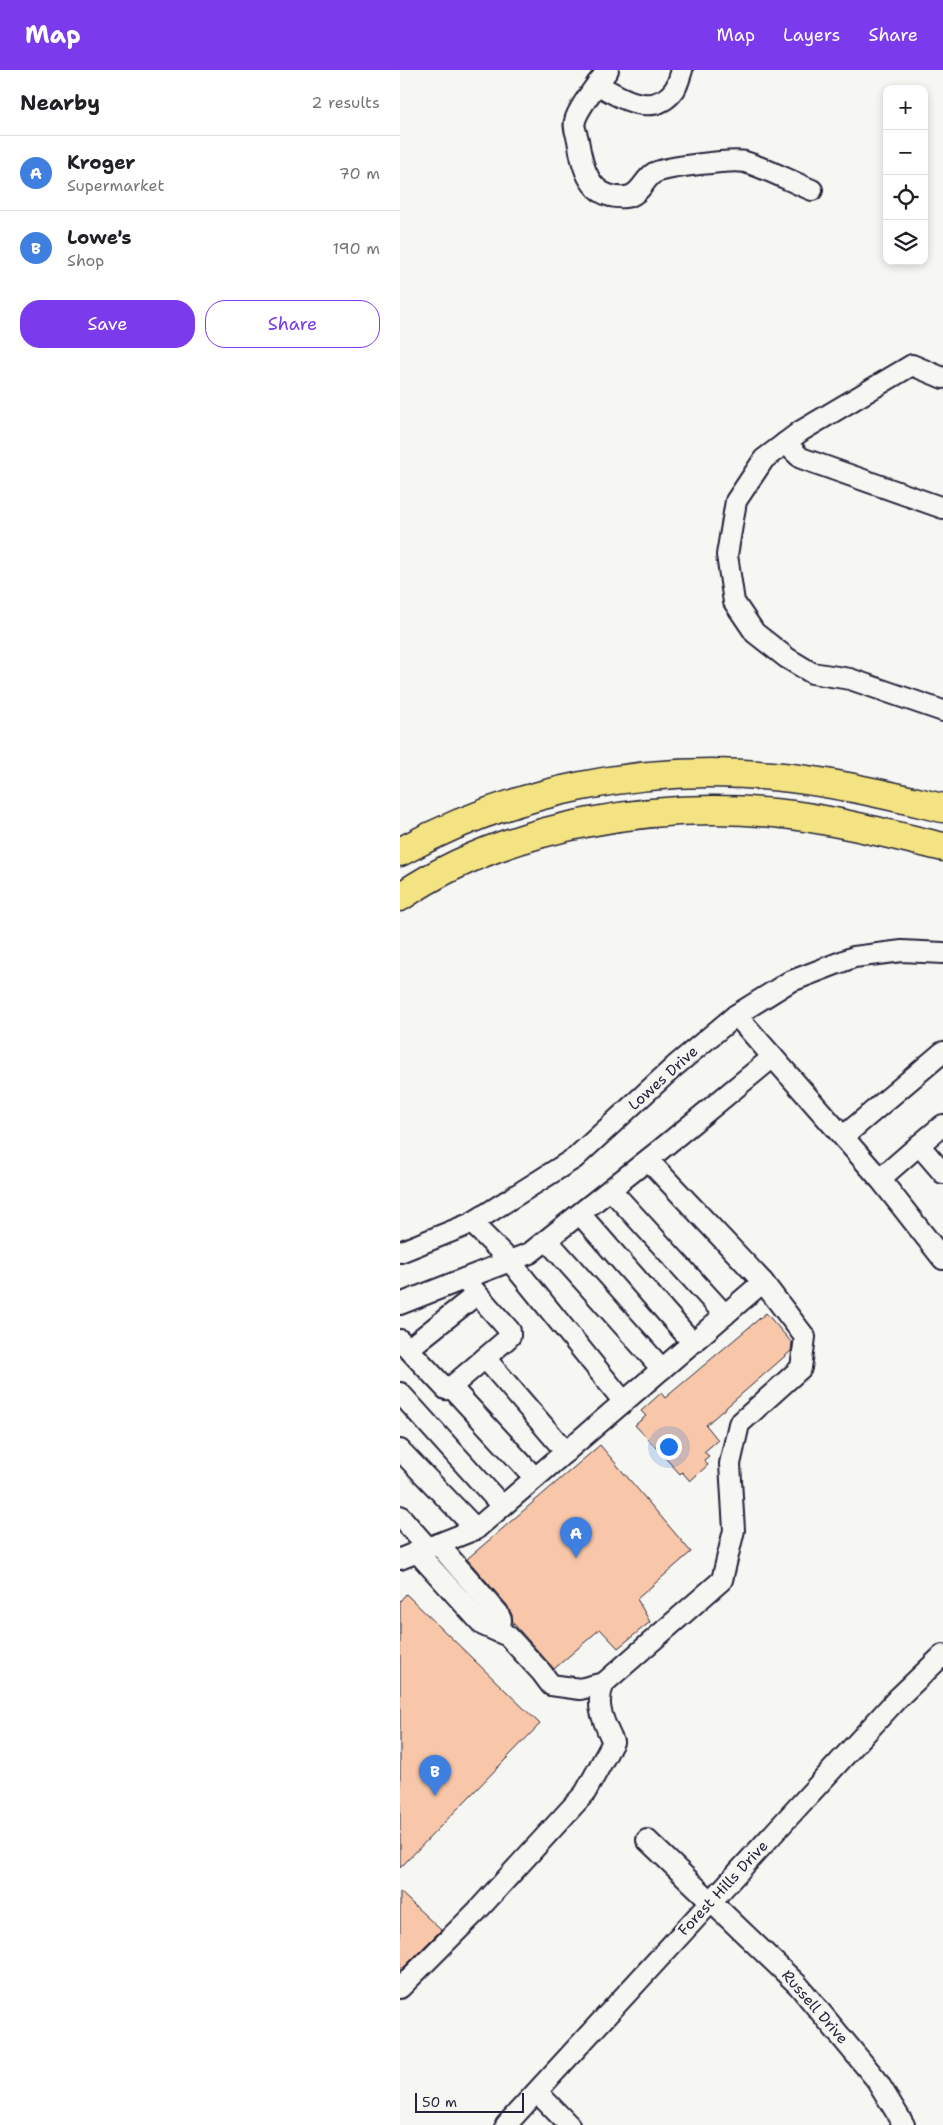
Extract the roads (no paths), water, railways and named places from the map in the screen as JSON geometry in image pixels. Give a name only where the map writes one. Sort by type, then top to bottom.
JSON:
[{"type":"highway","points":[[400,852],[435,833],[518,802],[564,790],[618,780],[676,774],[771,775],[864,789],[943,808]]},
{"type":"highway","points":[[400,897],[418,884],[462,862],[507,845],[574,825],[647,813],[723,810],[791,815],[851,825],[943,847]]},
{"type":"street","points":[[682,70],[674,89],[658,103],[643,104],[621,99],[603,77],[574,121],[580,154],[588,179],[606,194],[627,197],[640,190],[653,174],[665,170],[684,166],[743,162],[812,190]]},
{"type":"street","points":[[943,378],[912,365],[801,431],[764,459],[736,501],[727,555],[734,602],[755,633],[787,658],[812,673],[850,678],[943,710]]},
{"type":"street","points":[[785,443],[801,458],[943,508]]},
{"type":"street","name":"Lowes Drive","points":[[400,1252],[472,1223],[575,1158],[675,1066],[736,1016],[789,982],[854,957],[902,950],[943,953]]},
{"type":"street","points":[[736,1016],[844,1136],[943,1260]]},
{"type":"street","points":[[844,1136],[943,1052]]},
{"type":"street","points":[[470,1286],[510,1331],[510,1336],[451,1387],[446,1389],[404,1345],[470,1286],[510,1261],[530,1253],[611,1190],[773,1057]]},
{"type":"street","points":[[880,1179],[943,1125]]},
{"type":"street","points":[[919,1145],[943,1173]]},
{"type":"street","points":[[400,1988],[478,1911],[585,1793],[612,1742],[599,1710],[600,1691],[604,1683],[722,1580],[734,1530],[730,1464],[739,1424],[801,1368],[805,1336],[763,1282],[648,1160]]},
{"type":"street","points":[[611,1190],[725,1315]]},
{"type":"street","points":[[580,1214],[692,1343]]},
{"type":"street","points":[[472,1223],[510,1261],[624,1402]]},
{"type":"street","points":[[547,1240],[662,1369]]},
{"type":"street","points":[[421,1551],[476,1529],[763,1282]]},
{"type":"street","points":[[400,1304],[470,1286]]},
{"type":"street","points":[[485,1358],[566,1452]]},
{"type":"street","points":[[451,1387],[535,1478]]},
{"type":"street","points":[[400,1393],[502,1506]]},
{"type":"street","points":[[400,1450],[476,1529]]},
{"type":"street","points":[[400,1516],[421,1551],[498,1613],[504,1634],[542,1673],[551,1685],[580,1689],[604,1683]]},
{"type":"street","name":"Forest Hills Drive","points":[[506,2125],[897,1699],[943,1655]]},
{"type":"street","name":"Russell Drive","points":[[646,1840],[798,1985],[876,2078],[904,2125]]},
{"type":"street","points":[[537,2092],[569,2125]]},
{"type":"place","name":"Kroger","points":[[576,1558]]},
{"type":"place","name":"Lowe's","points":[[435,1796]]}]
